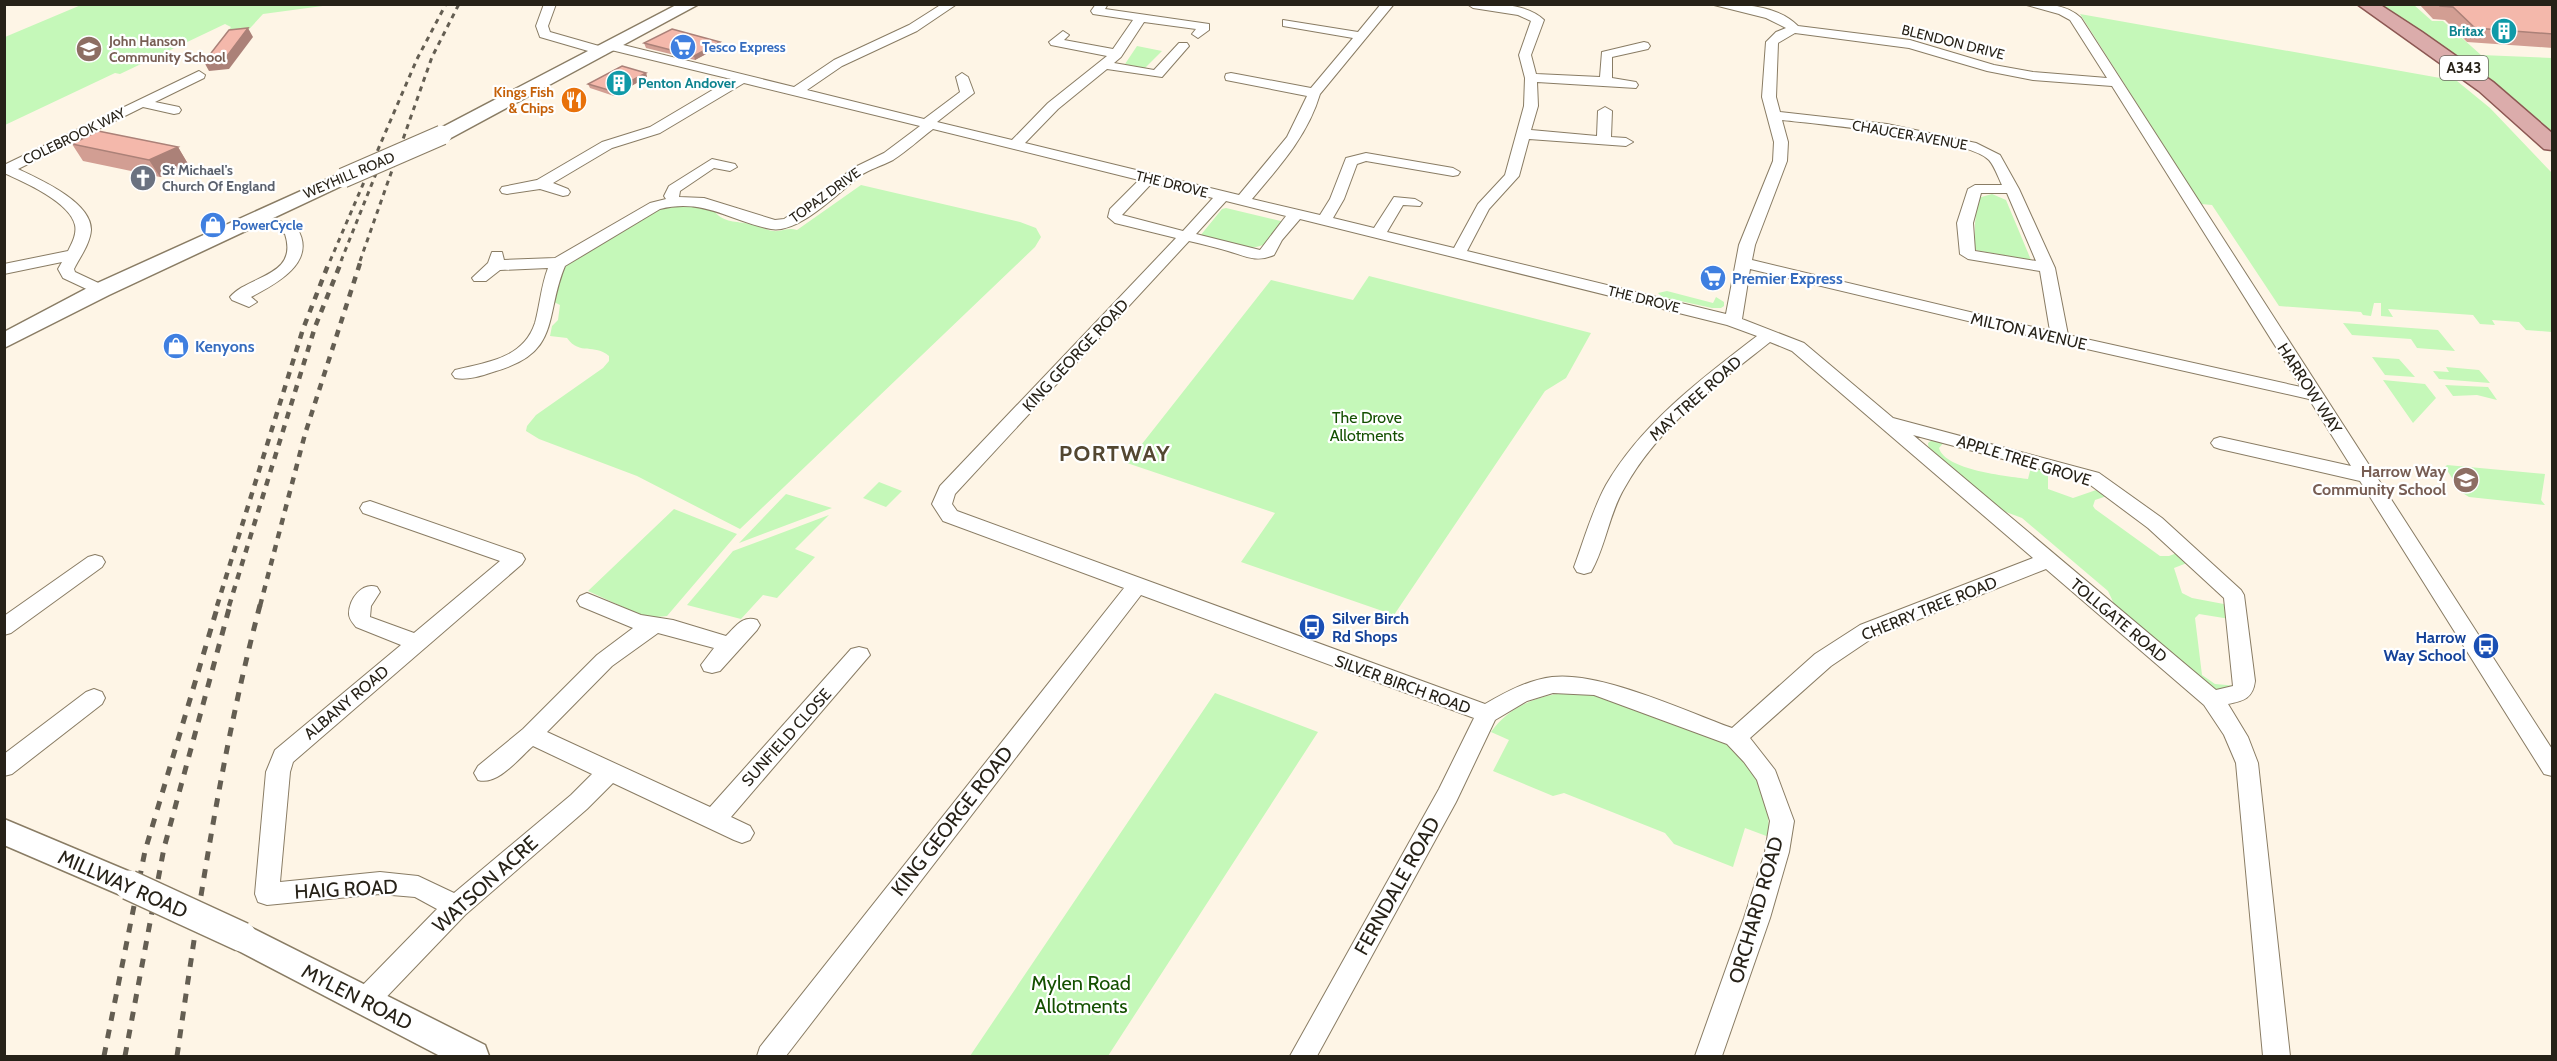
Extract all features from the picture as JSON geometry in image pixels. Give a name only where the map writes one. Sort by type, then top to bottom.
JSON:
[{"type":"main road","name":"WEYHILL ROAD","points":[[4,341],[101,290],[257,216],[442,135],[691,4]]},
{"type":"main road","name":"A343","points":[[2366,4],[2468,70],[2517,109],[2553,144]]},
{"type":"street","name":"THE DROVE","points":[[550,4],[542,26],[544,34],[795,92],[1733,321]]},
{"type":"street","points":[[795,92],[838,63],[912,28],[951,4]]},
{"type":"street","points":[[1242,201],[1290,143],[1310,110],[1314,93],[1388,4]]},
{"type":"street","points":[[1458,254],[1483,207],[1512,176],[1531,106],[1531,78],[1525,54],[1538,20],[1521,12],[1473,4]]},
{"type":"street","name":"BLENDON DRIVE","points":[[1716,4],[1779,18],[1790,23],[1794,29],[1910,44],[1992,68],[2033,76],[2117,83]]},
{"type":"street","name":"HARROW WAY","points":[[2029,4],[2066,12],[2075,18],[2553,767]]},
{"type":"street","points":[[1096,11],[1204,28]]},
{"type":"street","points":[[1014,146],[1072,88],[1107,65],[1117,54],[1140,18]]},
{"type":"street","points":[[1287,23],[1360,36]]},
{"type":"street","points":[[1733,321],[1746,264],[1747,245],[1780,161],[1781,142],[1769,97],[1772,42],[1780,35],[1794,29]]},
{"type":"street","points":[[1054,40],[1117,54]]},
{"type":"street","points":[[1107,65],[1157,74],[1184,46]]},
{"type":"street","points":[[1605,81],[1606,55],[1644,46]]},
{"type":"street","name":"COLEBROOK WAY","points":[[6,168],[199,75]]},
{"type":"street","name":"TOPAZ DRIVE","points":[[558,263],[655,206],[675,201],[704,202],[774,225],[788,223],[840,187],[856,172],[889,156],[967,93],[962,77]]},
{"type":"street","points":[[1231,77],[1314,93]]},
{"type":"street","points":[[1531,78],[1605,81],[1631,85]]},
{"type":"street","points":[[507,190],[541,184],[607,145],[655,130],[741,79]]},
{"type":"street","name":"COLEBROOK WAY","points":[[141,103],[174,110]]},
{"type":"street","points":[[1604,140],[1605,111]]},
{"type":"street","name":"CHAUCER AVENUE","points":[[1773,116],[1887,128],[1982,148],[1995,158],[2012,189],[2047,268],[2060,338]]},
{"type":"street","points":[[1524,134],[1626,142]]},
{"type":"street","points":[[1324,220],[1337,199],[1351,161],[1357,158],[1366,157],[1453,172]]},
{"type":"street","points":[[697,159],[730,167]]},
{"type":"street","points":[[675,201],[671,196],[674,189],[712,163]]},
{"type":"street","name":"COLEBROOK WAY","points":[[6,168],[43,186],[81,217],[84,228],[81,239],[66,269],[69,275],[101,290]]},
{"type":"street","points":[[1149,178],[1115,212],[1115,217],[1236,248],[1249,254],[1262,255],[1269,252],[1275,239],[1296,214]]},
{"type":"street","points":[[541,184],[563,192]]},
{"type":"street","points":[[2012,189],[1975,189],[1965,223],[1968,254],[2047,268]]},
{"type":"street","name":"KING GEORGE ROAD","points":[[1207,612],[957,519],[950,516],[942,504],[947,491],[1222,196]]},
{"type":"street","points":[[1377,235],[1399,200],[1415,203]]},
{"type":"street","points":[[249,302],[238,297],[284,270],[296,250],[292,231],[257,216]]},
{"type":"street","points":[[4,269],[73,255]]},
{"type":"street","points":[[461,374],[496,374],[522,355],[537,339],[543,324],[550,280],[558,263],[496,260],[480,278]]},
{"type":"street","name":"MILTON AVENUE","points":[[1746,264],[2314,395]]},
{"type":"street","name":"TOLLGATE ROAD","points":[[1733,321],[1798,346],[2212,699],[2232,724],[2247,763],[2277,1056]]},
{"type":"street","name":"MAY TREE ROAD","points":[[1584,567],[1615,487],[1641,448],[1661,424],[1770,334]]},
{"type":"street","name":"APPLE TREE GROVE","points":[[1886,422],[2092,477],[2155,523],[2234,595],[2244,681],[2243,690],[2236,694],[2212,699]]},
{"type":"street","points":[[1913,445],[1934,433]]},
{"type":"street","points":[[2220,443],[2367,476]]},
{"type":"street","name":"ALBANY ROAD","points":[[267,894],[278,772],[283,758],[416,642],[524,562],[370,508]]},
{"type":"street","name":"CHERRY TREE ROAD","points":[[1735,738],[1823,660],[1867,631],[2048,560]]},
{"type":"street","points":[[4,627],[95,562]]},
{"type":"street","name":"KING GEORGE ROAD","points":[[770,1056],[1136,587]]},
{"type":"street","points":[[370,592],[361,605],[359,616],[363,622],[416,642]]},
{"type":"street","points":[[587,601],[638,622],[673,628],[730,645]]},
{"type":"street","name":"SILVER BIRCH ROAD","points":[[1207,612],[1486,714],[1519,695],[1553,686],[1574,685],[1613,692],[1735,738]]},
{"type":"street","points":[[712,665],[750,625]]},
{"type":"street","points":[[486,773],[531,735],[584,681],[635,635],[654,626]]},
{"type":"street","name":"SUNFIELD CLOSE","points":[[712,820],[859,655]]},
{"type":"street","points":[[4,767],[95,699]]},
{"type":"street","name":"FERNDALE ROAD","points":[[1302,1056],[1448,795],[1486,714]]},
{"type":"street","points":[[531,735],[742,833]]},
{"type":"street","name":"ORCHARD ROAD","points":[[1709,1056],[1757,918],[1777,852],[1782,821],[1767,777],[1752,755],[1735,738]]},
{"type":"street","name":"WATSON ACRE","points":[[364,1002],[456,907],[579,802],[610,771]]},
{"type":"street","name":"MILLWAY ROAD","points":[[4,831],[242,937]]},
{"type":"street","name":"HAIG ROAD","points":[[267,894],[380,883],[418,887],[456,907]]},
{"type":"street","name":"MYLEN ROAD","points":[[242,937],[364,1002],[473,1056]]},
{"type":"green space","name":"John Hanson Community School","points":[[81,5],[330,5],[263,14],[241,38],[224,36],[231,27],[225,24],[5,125],[5,37]]},
{"type":"green space","points":[[2373,5],[2414,5],[2432,21],[2443,21],[2481,55],[2552,58],[2552,134],[2484,75]]},
{"type":"green space","name":"Harrow Way Community School","points":[[2080,14],[2457,81],[2490,108],[2552,173],[2552,332],[2526,330],[2519,322],[2492,320],[2495,325],[2480,324],[2473,315],[2388,309],[2393,317],[2381,316],[2381,303],[2374,303],[2371,316],[2363,315],[2361,312],[2279,306],[2212,205],[2201,204]]},
{"type":"green space","points":[[1137,46],[1162,51],[1145,68],[1125,64]]},
{"type":"green space","points":[[861,185],[1020,222],[1036,228],[1041,237],[1035,247],[740,529],[637,476],[539,439],[526,431],[527,426],[536,415],[603,368],[609,361],[609,356],[603,352],[577,347],[567,338],[550,336],[552,326],[558,320],[560,305],[550,300],[566,264],[654,210],[681,203],[716,210],[719,216],[726,220],[776,231],[797,230]]},
{"type":"green space","points":[[1992,194],[2006,200],[2031,260],[1975,250],[1978,198]]},
{"type":"green space","points":[[1222,209],[1285,222],[1269,241],[1254,247],[1235,246],[1200,236]]},
{"type":"green space","name":"The Drove Allotments","points":[[1369,276],[1591,333],[1566,378],[1545,391],[1394,615],[1241,562],[1275,513],[1127,463],[1271,280],[1353,300]]},
{"type":"green space","points":[[1667,291],[1713,303],[1716,297],[1724,302],[1724,306],[1712,308],[1662,297],[1658,293]]},
{"type":"green space","points":[[2343,323],[2438,330],[2455,351],[2417,348],[2411,339],[2352,335]]},
{"type":"green space","points":[[2372,357],[2399,359],[2415,377],[2385,375]]},
{"type":"green space","points":[[2446,367],[2479,370],[2490,383],[2439,379],[2433,371],[2449,372]]},
{"type":"green space","points":[[2383,380],[2425,384],[2436,398],[2413,423]]},
{"type":"green space","points":[[2445,385],[2488,387],[2497,400],[2477,395],[2453,396]]},
{"type":"green space","points":[[1935,438],[1946,440],[1939,448],[1944,456],[1964,467],[2028,479],[2032,463],[2048,467],[2048,489],[2073,498],[2102,488],[2110,495],[2095,500],[2093,506],[2095,509],[2160,556],[2169,556],[2182,551],[2192,561],[2174,568],[2182,593],[2192,598],[2229,605],[2230,619],[2199,614],[2195,618],[2202,675],[2215,684],[2238,686],[2222,691],[2215,689],[2116,608],[2108,591],[2022,518],[1998,509],[1929,451],[1928,443]]},
{"type":"green space","points":[[2447,465],[2545,474],[2541,500],[2545,505],[2469,497],[2461,492],[2445,467]]},
{"type":"green space","points":[[879,482],[902,491],[886,507],[863,498]]},
{"type":"green space","points":[[786,494],[832,508],[739,543]]},
{"type":"green space","points":[[674,509],[737,534],[667,616],[647,618],[588,591]]},
{"type":"green space","points":[[829,515],[795,549],[815,557],[777,598],[763,595],[741,619],[687,605],[733,551]]},
{"type":"green space","points":[[1571,692],[1592,694],[1724,743],[1745,761],[1759,784],[1767,810],[1769,837],[1745,828],[1733,867],[1674,844],[1665,833],[1564,793],[1553,796],[1493,771],[1509,740],[1491,732],[1499,723],[1516,708],[1526,703]]},
{"type":"green space","name":"Mylen Road Allotments","points":[[1215,693],[1318,732],[1108,1056],[970,1056]]},
{"type":"building","points":[[2439,4],[2553,4],[2553,34],[2475,28],[2453,7]]},
{"type":"building","points":[[248,28],[224,60],[204,62],[229,30]]},
{"type":"building","name":"Tesco Express","points":[[672,29],[720,42],[694,56],[644,43]]},
{"type":"building","name":"Penton Andover","points":[[622,66],[646,73],[612,91],[588,84]]},
{"type":"building","points":[[98,131],[178,147],[149,160],[72,144]]},
{"type":"railway","points":[[330,261],[417,59],[446,4]]},
{"type":"railway","points":[[360,261],[432,57],[459,4]]},
{"type":"railway","points":[[341,261],[377,171]]},
{"type":"railway","points":[[217,606],[303,329],[330,260]]},
{"type":"railway","points":[[229,606],[315,327],[342,260]]},
{"type":"railway","points":[[260,606],[305,434],[361,260]]},
{"type":"railway","points":[[104,1056],[145,851],[218,605]]},
{"type":"railway","points":[[125,1056],[164,848],[230,605]]},
{"type":"railway","points":[[177,1056],[222,773],[260,605]]},
{"type":"place","name":"Britax","points":[[2504,31]]},
{"type":"place","name":"Tesco Express","points":[[683,47]]},
{"type":"place","name":"John Hanson Community School","points":[[89,49]]},
{"type":"place","name":"Penton Andover","points":[[619,83]]},
{"type":"place","name":"Kings Fish & Chips","points":[[574,100]]},
{"type":"place","name":"St Michael's Church Of England","points":[[143,178]]},
{"type":"place","name":"PowerCycle","points":[[213,225]]},
{"type":"place","name":"Premier Express","points":[[1713,278]]},
{"type":"place","name":"Kenyons","points":[[176,346]]},
{"type":"place","name":"Harrow Way Community School","points":[[2466,480]]},
{"type":"place","name":"Silver Birch Rd Shops","points":[[1312,627]]},
{"type":"place","name":"Harrow Way School","points":[[2486,646]]},
{"type":"district","name":"PORTWAY","points":[[1115,453]]}]
